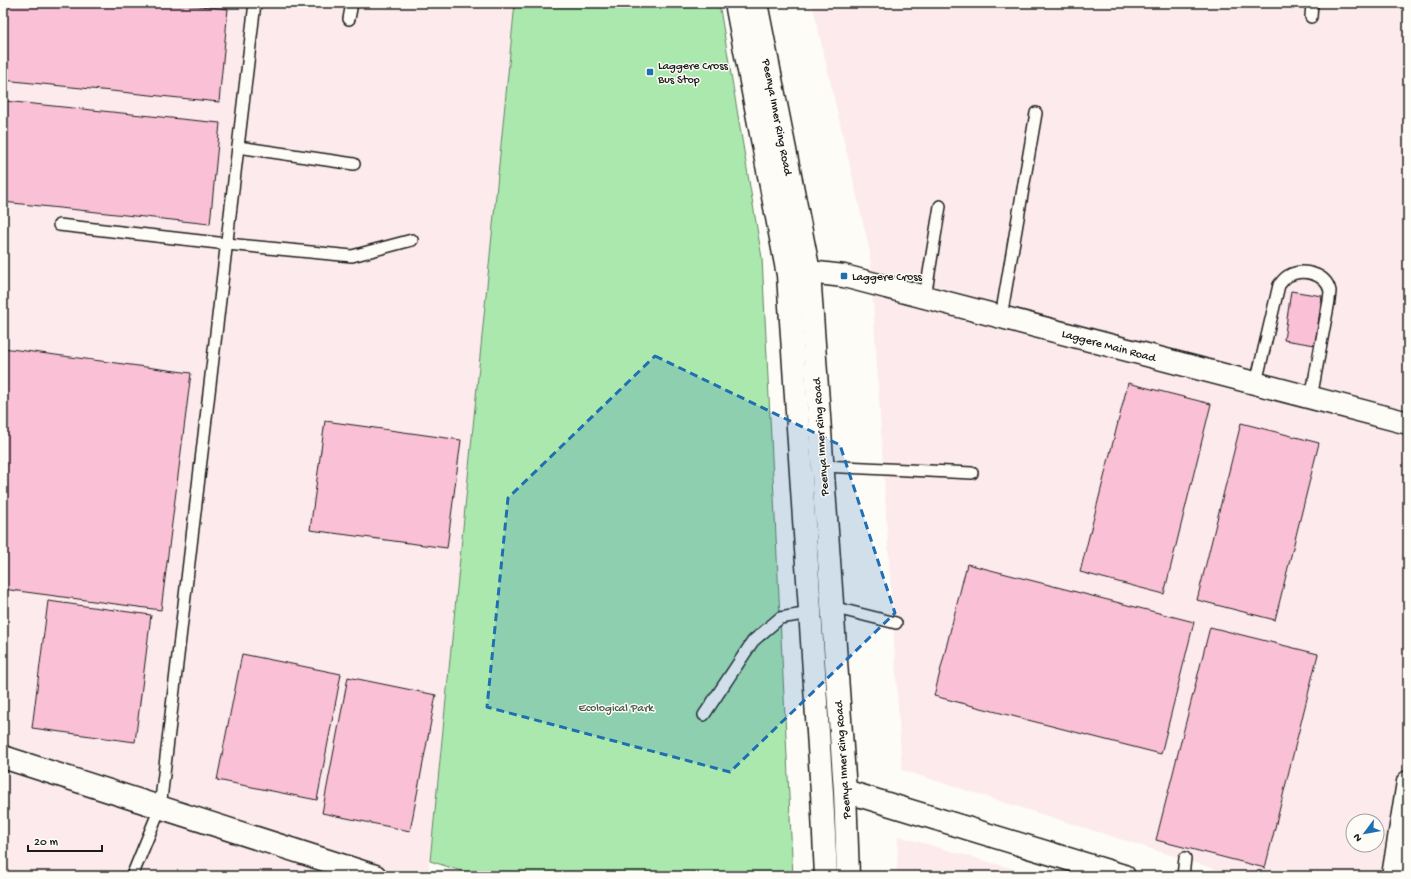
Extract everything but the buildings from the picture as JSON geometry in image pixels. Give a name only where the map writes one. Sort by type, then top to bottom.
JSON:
[{"type":"main road","name":"Peenya Inner Ring Road","points":[[736,3],[798,274],[810,613],[826,876]]},
{"type":"main road","name":"Peenya Inner Ring Road","points":[[756,3],[798,274],[822,466],[845,791],[848,876]]},
{"type":"main road","name":"Laggere Main Road","points":[[798,274],[844,276],[1408,423]]},
{"type":"main road","points":[[3,756],[160,808],[375,876]]},
{"type":"main road","points":[[1393,876],[1406,805],[1408,782]]},
{"type":"main road","points":[[845,791],[1124,876]]},
{"type":"lane","points":[[132,876],[160,808],[255,3]]},
{"type":"lane","points":[[349,19],[352,3]]},
{"type":"lane","points":[[1311,17],[1312,3]]},
{"type":"lane","points":[[1001,317],[1036,113]]},
{"type":"lane","points":[[238,147],[354,164]]},
{"type":"lane","points":[[925,297],[940,206]]},
{"type":"lane","points":[[59,225],[227,244],[352,256],[412,240]]},
{"type":"lane","points":[[1256,383],[1279,286],[1288,276],[1296,273],[1309,273],[1319,276],[1325,282],[1330,291],[1311,398]]},
{"type":"lane","points":[[822,466],[972,473]]},
{"type":"lane","points":[[832,607],[896,623]]},
{"type":"lane","points":[[704,715],[753,641],[780,618],[810,613]]},
{"type":"lane","points":[[1183,876],[1185,858]]},
{"type":"highlighted area","points":[[655,356],[840,445],[895,613],[730,772],[487,707],[508,498]]},
{"type":"shaded area","points":[[3,3],[515,3],[428,876],[3,876]]},
{"type":"shaded area","points":[[812,3],[1408,3],[1408,876],[1237,876],[902,770],[870,252]]},
{"type":"shaded area","points":[[898,836],[1038,876],[897,876]]},
{"type":"green space","name":"Ecological Park","points":[[515,3],[719,3],[762,258],[793,876],[477,876],[430,861]]},
{"type":"place","name":"Laggere Cross Bus Stop","points":[[650,72]]},
{"type":"place","name":"Laggere Cross","points":[[844,276]]}]
